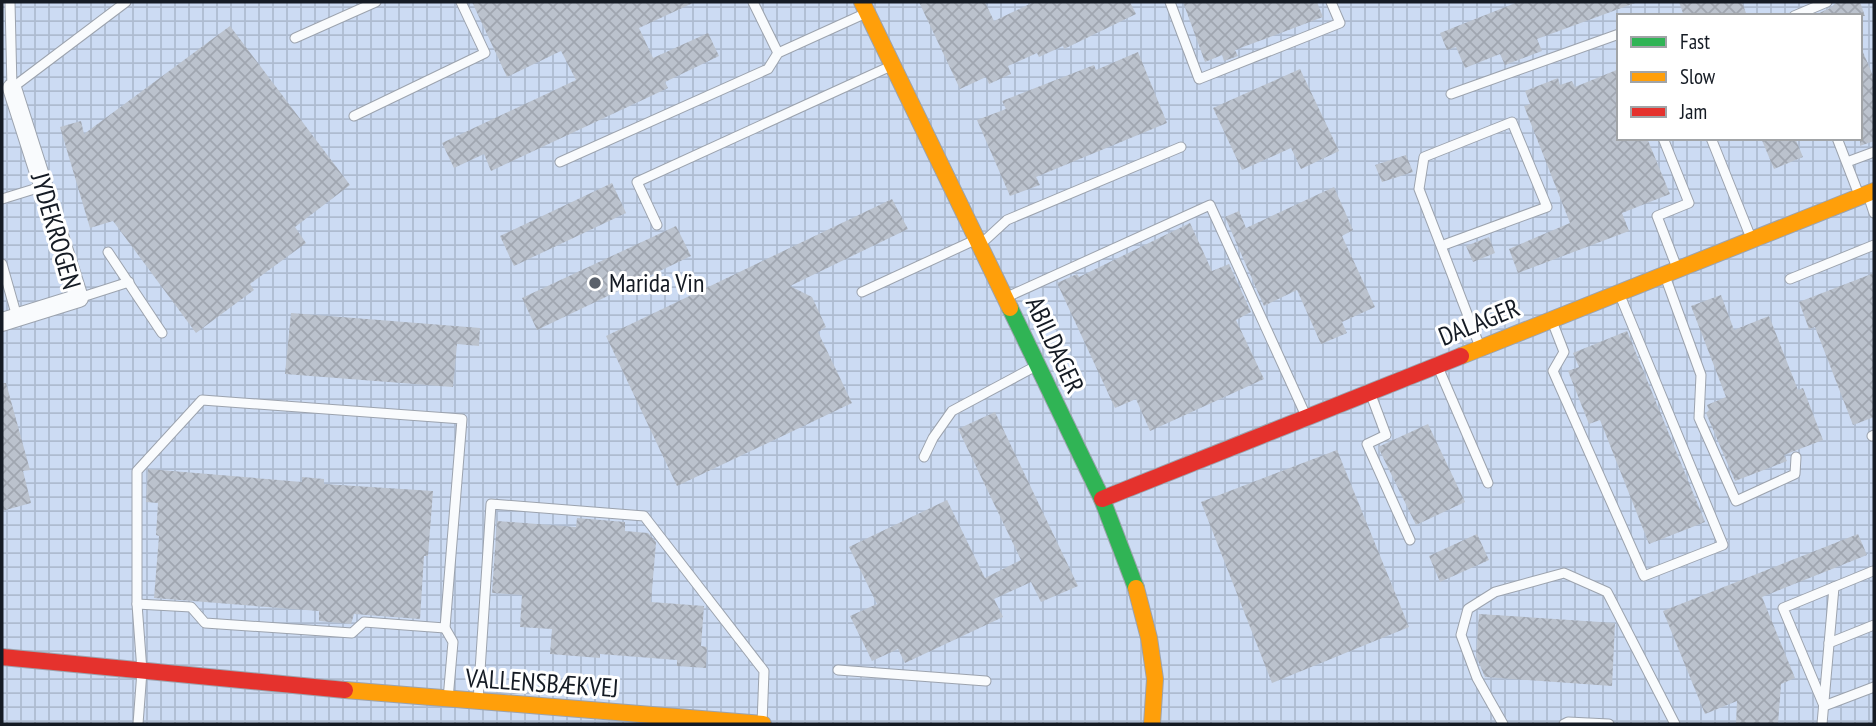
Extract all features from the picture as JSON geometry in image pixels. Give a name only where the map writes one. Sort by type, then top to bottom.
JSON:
[{"type":"street","name":"ABILDAGER","points":[[865,7],[1102,499],[1140,600],[1149,638],[1155,679],[1152,724]]},
{"type":"street","name":"JYDEKROGEN","points":[[9,319],[79,298],[12,88]]},
{"type":"street","name":"DALAGER","points":[[1102,499],[1867,194]]},
{"type":"street","name":"VALLENSBÆKVEJ","points":[[2,657],[142,676]]},
{"type":"street","name":"VALLENSBÆKVEJ","points":[[2,673],[142,676],[318,688],[663,720],[762,724]]},
{"type":"lane","points":[[10,2],[12,88]]},
{"type":"lane","points":[[12,88],[126,2]]},
{"type":"lane","points":[[295,38],[376,2]]},
{"type":"lane","points":[[354,116],[485,53],[461,2]]},
{"type":"lane","points":[[753,2],[778,53]]},
{"type":"lane","points":[[1170,2],[1199,79],[1340,23],[1331,2]]},
{"type":"lane","points":[[1799,14],[1827,2]]},
{"type":"lane","points":[[560,162],[768,69],[778,53],[865,7]]},
{"type":"lane","points":[[1451,94],[1617,35]]},
{"type":"lane","points":[[657,225],[636,182],[893,65]]},
{"type":"lane","points":[[1441,246],[1547,207],[1512,122],[1424,156],[1419,189],[1441,246],[1481,348]]},
{"type":"lane","points":[[1664,140],[1689,203],[1657,216],[1701,375],[1699,418],[1736,501],[1795,474],[1797,457]]},
{"type":"lane","points":[[1712,140],[1752,240]]},
{"type":"lane","points":[[1839,140],[1847,162],[1867,194],[1874,213]]},
{"type":"lane","points":[[862,292],[978,242],[1007,220],[1181,147]]},
{"type":"lane","points":[[1847,162],[1874,152]]},
{"type":"lane","points":[[2,199],[44,186]]},
{"type":"lane","points":[[1006,298],[1210,205],[1307,418]]},
{"type":"lane","points":[[1790,279],[1874,245]]},
{"type":"lane","points":[[108,252],[162,332]]},
{"type":"lane","points":[[2,264],[9,319]]},
{"type":"lane","points":[[79,298],[129,282]]},
{"type":"lane","points":[[1552,320],[1564,352],[1553,371],[1644,576],[1723,545],[1619,293]]},
{"type":"lane","points":[[924,457],[933,438],[952,411],[1037,365]]},
{"type":"lane","points":[[1437,365],[1488,483]]},
{"type":"lane","points":[[1370,392],[1386,435],[1367,444],[1410,540]]},
{"type":"lane","points":[[138,724],[142,676],[137,604],[137,471],[202,400],[462,419],[445,628],[453,642],[447,700]]},
{"type":"lane","points":[[478,702],[491,504],[643,516],[764,671],[762,724]]},
{"type":"lane","points":[[1824,706],[1783,608],[1873,571]]},
{"type":"lane","points":[[1503,724],[1477,678],[1461,635],[1468,608],[1495,592],[1564,573],[1607,592],[1675,724]]},
{"type":"lane","points":[[1822,724],[1834,587]]},
{"type":"lane","points":[[137,604],[191,607],[205,623],[352,633],[364,622],[445,628]]},
{"type":"lane","points":[[1829,643],[1874,625]]},
{"type":"lane","points":[[838,670],[986,681]]},
{"type":"lane","points":[[1824,706],[1874,687]]},
{"type":"lane","points":[[1564,724],[1609,724]]},
{"type":"shaded area","points":[[2,2],[1874,2],[1874,724],[2,724]]},
{"type":"building","points":[[472,2],[695,2],[639,28],[653,58],[708,33],[719,56],[665,82],[668,88],[491,171],[484,154],[454,168],[442,143],[576,80],[561,51],[507,77]]},
{"type":"building","points":[[919,2],[985,2],[994,21],[1034,2],[1130,2],[1136,14],[1064,49],[1063,46],[1039,57],[1037,53],[1008,66],[1011,74],[989,84],[986,77],[960,89]]},
{"type":"building","points":[[1183,2],[1317,2],[1323,17],[1235,50],[1238,56],[1224,61],[1222,55],[1205,62]]},
{"type":"building","points":[[1518,2],[1635,3],[1537,39],[1542,51],[1505,65],[1500,54],[1465,68],[1456,47],[1447,50],[1440,33]]},
{"type":"building","points":[[1679,2],[1742,2],[1746,14],[1683,14]]},
{"type":"building","points":[[1837,2],[1860,2],[1865,16],[1817,14]]},
{"type":"building","points":[[230,26],[350,185],[295,227],[306,243],[250,284],[254,290],[196,333],[113,221],[90,228],[60,127],[81,121],[84,134]]},
{"type":"building","points":[[1862,50],[1874,78],[1874,141],[1860,146]]},
{"type":"building","points":[[1138,52],[1167,123],[1036,177],[1040,185],[1010,196],[977,120],[1006,109],[1002,101],[1094,65],[1096,70]]},
{"type":"building","points":[[1300,69],[1339,151],[1301,169],[1291,148],[1242,170],[1213,108]]},
{"type":"building","points":[[1617,70],[1617,140],[1648,140],[1670,194],[1622,213],[1629,231],[1518,273],[1509,249],[1570,223],[1524,106],[1530,104],[1525,91],[1558,78],[1560,85],[1572,81],[1575,87]]},
{"type":"building","points":[[1762,140],[1796,140],[1803,157],[1774,169]]},
{"type":"building","points":[[1406,155],[1413,172],[1382,182],[1375,165]]},
{"type":"building","points":[[612,183],[626,213],[514,266],[500,236]]},
{"type":"building","points":[[1334,187],[1353,230],[1342,236],[1375,307],[1342,322],[1347,333],[1321,344],[1297,290],[1264,306],[1225,217],[1239,211],[1246,228]]},
{"type":"building","points":[[892,199],[908,229],[790,286],[812,297],[826,327],[818,332],[852,403],[677,486],[606,336]]},
{"type":"building","points":[[1190,223],[1212,271],[1229,264],[1251,312],[1236,320],[1264,379],[1150,431],[1136,399],[1115,408],[1057,283],[1077,274],[1079,277]]},
{"type":"building","name":"Marida Vin","points":[[676,226],[691,256],[537,330],[522,298]]},
{"type":"building","points":[[1489,237],[1495,253],[1473,262],[1466,246]]},
{"type":"building","points":[[1874,273],[1874,417],[1853,425],[1815,327],[1809,329],[1799,302]]},
{"type":"building","points":[[1721,295],[1734,330],[1769,316],[1798,390],[1803,388],[1823,440],[1784,455],[1787,461],[1735,481],[1706,413],[1709,410],[1707,405],[1726,397],[1691,306]]},
{"type":"building","points":[[291,313],[480,328],[479,346],[457,344],[453,387],[285,374]]},
{"type":"building","points":[[1627,331],[1705,522],[1649,544],[1600,420],[1589,424],[1568,371],[1579,367],[1573,353]]},
{"type":"building","points":[[2,383],[6,383],[30,470],[23,471],[31,503],[2,511]]},
{"type":"building","points":[[995,412],[1078,586],[1041,602],[1031,582],[994,599],[1003,617],[905,663],[898,649],[872,661],[850,616],[877,604],[849,547],[947,500],[985,578],[1021,560],[958,429]]},
{"type":"building","points":[[1428,424],[1465,502],[1416,525],[1378,447]]},
{"type":"building","points":[[1337,450],[1409,627],[1272,683],[1201,502]]},
{"type":"building","points":[[148,469],[302,482],[302,477],[324,479],[324,484],[433,491],[428,556],[424,556],[420,619],[354,614],[351,624],[319,621],[319,611],[154,598],[159,536],[156,535],[158,503],[146,502]]},
{"type":"building","points":[[577,518],[625,522],[625,531],[648,533],[656,542],[651,602],[704,606],[701,646],[707,647],[706,668],[677,666],[677,660],[600,654],[600,658],[550,654],[552,629],[520,627],[522,595],[492,593],[497,521],[576,527]]},
{"type":"building","points":[[1477,534],[1489,560],[1440,582],[1429,556]]},
{"type":"building","points":[[1858,534],[1867,555],[1762,597],[1795,678],[1781,684],[1778,724],[1736,724],[1737,701],[1705,714],[1663,611]]},
{"type":"building","points":[[1479,614],[1615,623],[1612,686],[1485,677],[1476,656]]},
{"type":"traffic: fast","points":[[1010,308],[1102,499],[1136,588]]},
{"type":"traffic: slow","points":[[862,2],[1010,308]]},
{"type":"traffic: slow","points":[[1461,356],[1874,191]]},
{"type":"traffic: slow","points":[[1136,588],[1149,638],[1155,679],[1152,724]]},
{"type":"traffic: slow","points":[[345,690],[763,724]]},
{"type":"traffic: jam","points":[[1102,499],[1461,356]]},
{"type":"traffic: jam","points":[[2,657],[345,690]]},
{"type":"place","name":"Marida Vin","points":[[595,283]]}]
